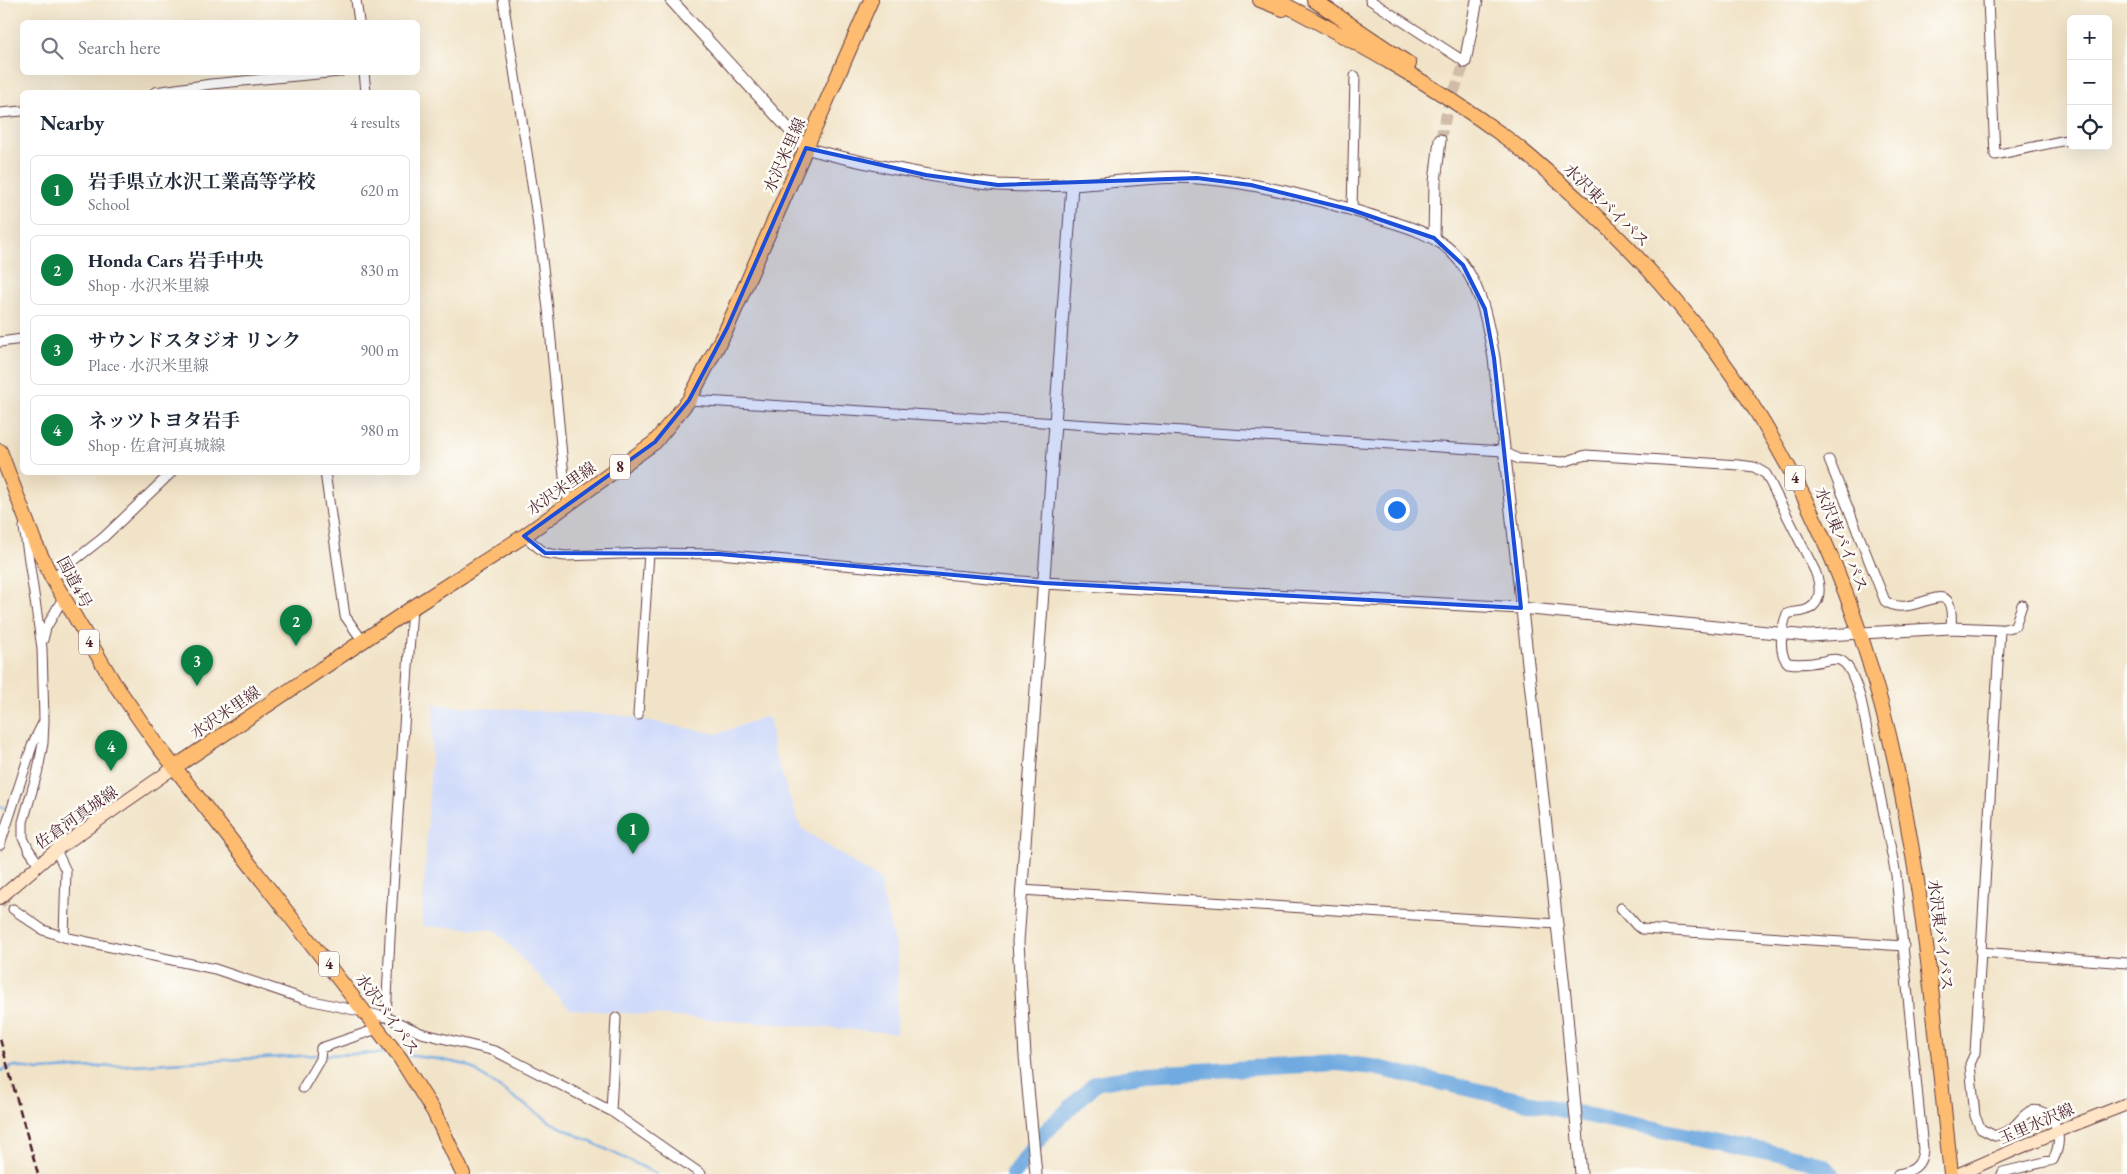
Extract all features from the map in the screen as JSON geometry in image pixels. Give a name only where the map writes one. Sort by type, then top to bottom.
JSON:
[{"type":"main road","name":"水沢米里線","points":[[175,767],[362,640],[524,536],[655,442],[689,400],[727,328],[872,0]]},
{"type":"main road","points":[[1260,0],[1323,25]]},
{"type":"main road","name":"水沢東バイパス","points":[[1276,0],[1389,62],[1506,138],[1552,175],[1636,254],[1675,300],[1709,343],[1773,437],[1801,488],[1826,541],[1861,633],[1882,708],[1900,784],[1918,884],[1951,1174]]},
{"type":"main road","points":[[1314,0],[1446,90],[1506,138]]},
{"type":"main road","name":"国道4号","points":[[0,451],[20,506],[63,598],[114,683],[175,767]]},
{"type":"main road","name":"佐倉河真城線","points":[[0,898],[38,863],[175,767]]},
{"type":"main road","name":"水沢バイパス","points":[[175,767],[368,1014],[377,1029],[400,1058],[434,1112],[463,1174]]},
{"type":"main road","name":"玉里水沢線","points":[[1959,1174],[2058,1131],[2127,1104]]},
{"type":"street","points":[[356,0],[359,20]]},
{"type":"street","points":[[503,0],[536,210],[548,309],[565,487],[569,503]]},
{"type":"street","points":[[672,0],[806,148],[926,175],[998,185],[1072,185],[1142,179],[1197,178],[1251,184],[1352,210],[1434,238],[1451,250],[1463,265],[1473,281],[1484,309],[1494,358],[1557,924],[1577,1114],[1580,1174]]},
{"type":"street","points":[[1370,0],[1465,62],[1477,0]]},
{"type":"street","points":[[1988,0],[1995,155],[2067,140]]},
{"type":"street","points":[[169,90],[308,75]]},
{"type":"street","points":[[364,75],[366,90]]},
{"type":"street","points":[[1352,210],[1355,76]]},
{"type":"street","points":[[0,113],[20,111]]},
{"type":"street","points":[[1434,238],[1435,182],[1440,140]]},
{"type":"street","points":[[1036,1174],[1025,1056],[1019,951],[1021,890],[1072,185]]},
{"type":"street","points":[[0,342],[20,339]]},
{"type":"street","points":[[689,400],[1503,451],[1518,459],[1563,462],[1586,455],[1739,465],[1754,467],[1766,474],[1816,572],[1820,585],[1820,596],[1815,606],[1804,611],[1787,614],[1784,622],[1782,655],[1788,663],[1836,659],[1849,667],[1855,678],[1873,754],[1896,875],[1923,1149],[1922,1160],[1916,1168],[1898,1174]]},
{"type":"street","points":[[1829,460],[1885,601],[1892,607],[1901,608],[1932,598],[1942,597],[1948,601],[1952,609],[1951,628]]},
{"type":"street","points":[[52,578],[104,537],[169,475]]},
{"type":"street","points":[[325,475],[345,616],[362,640]]},
{"type":"street","points":[[20,506],[42,648],[43,742],[38,770],[24,822],[23,838],[38,863]]},
{"type":"street","points":[[524,536],[545,553],[565,556],[649,553],[719,554],[1044,583],[1521,608],[1783,635],[1808,636],[1951,628],[2000,630],[2015,626],[2022,605]]},
{"type":"street","points":[[638,715],[649,553]]},
{"type":"street","points":[[42,648],[46,628],[63,598]]},
{"type":"street","points":[[386,1017],[390,918],[412,608]]},
{"type":"street","points":[[2000,630],[1975,1053],[1970,1064],[1975,1116],[1981,1129],[1995,1136],[2011,1129],[2027,1113],[2037,1110],[2049,1115],[2058,1131],[2059,1149],[2053,1160],[2003,1172],[2002,1174]]},
{"type":"street","points":[[0,845],[33,743],[44,720]]},
{"type":"street","points":[[56,850],[66,871],[64,937]]},
{"type":"street","points":[[1021,890],[1557,924]]},
{"type":"street","points":[[1621,908],[1636,926],[1642,929],[1904,946]]},
{"type":"street","points":[[13,909],[42,930],[64,937],[216,969],[304,999],[386,1017],[421,1034],[495,1051],[611,1111],[701,1174]]},
{"type":"street","points":[[1980,952],[2127,963]]},
{"type":"street","points":[[611,1111],[616,1018]]},
{"type":"street","points":[[303,1088],[320,1059],[321,1048],[377,1029]]},
{"type":"highlighted area","points":[[806,148],[926,175],[998,185],[1197,178],[1251,185],[1352,210],[1434,238],[1463,265],[1485,309],[1494,358],[1521,608],[1044,583],[719,554],[545,553],[524,536],[655,442],[689,400],[727,328]]},
{"type":"shaded area","points":[[434,705],[618,715],[718,734],[764,717],[770,719],[774,752],[801,828],[879,879],[898,959],[896,1033],[570,1009],[495,930],[422,926]]},
{"type":"waterway","points":[[0,807],[8,809]]},
{"type":"waterway","points":[[323,1055],[389,1053]]},
{"type":"waterway","points":[[0,1071],[14,1066],[39,1070],[317,1055]]},
{"type":"waterway","points":[[405,1055],[467,1065],[550,1122],[657,1174]]},
{"type":"waterway","points":[[1013,1174],[1044,1133],[1096,1083],[1146,1074],[1338,1063],[1373,1067],[1567,1111],[1808,1160],[1823,1166],[1832,1174]]},
{"type":"tunnel","points":[[1440,140],[1448,108],[1465,62]]},
{"type":"tunnel","points":[[0,898],[13,909]]},
{"type":"railway","points":[[0,1039],[38,1174]]},
{"type":"place","name":"Honda Cars 岩手中央","points":[[296,646]]},
{"type":"place","name":"サウンドスタジオ リンク","points":[[197,686]]},
{"type":"place","name":"ネッツトヨタ岩手","points":[[111,771]]},
{"type":"place","name":"岩手県立水沢工業高等学校","points":[[633,854]]}]
